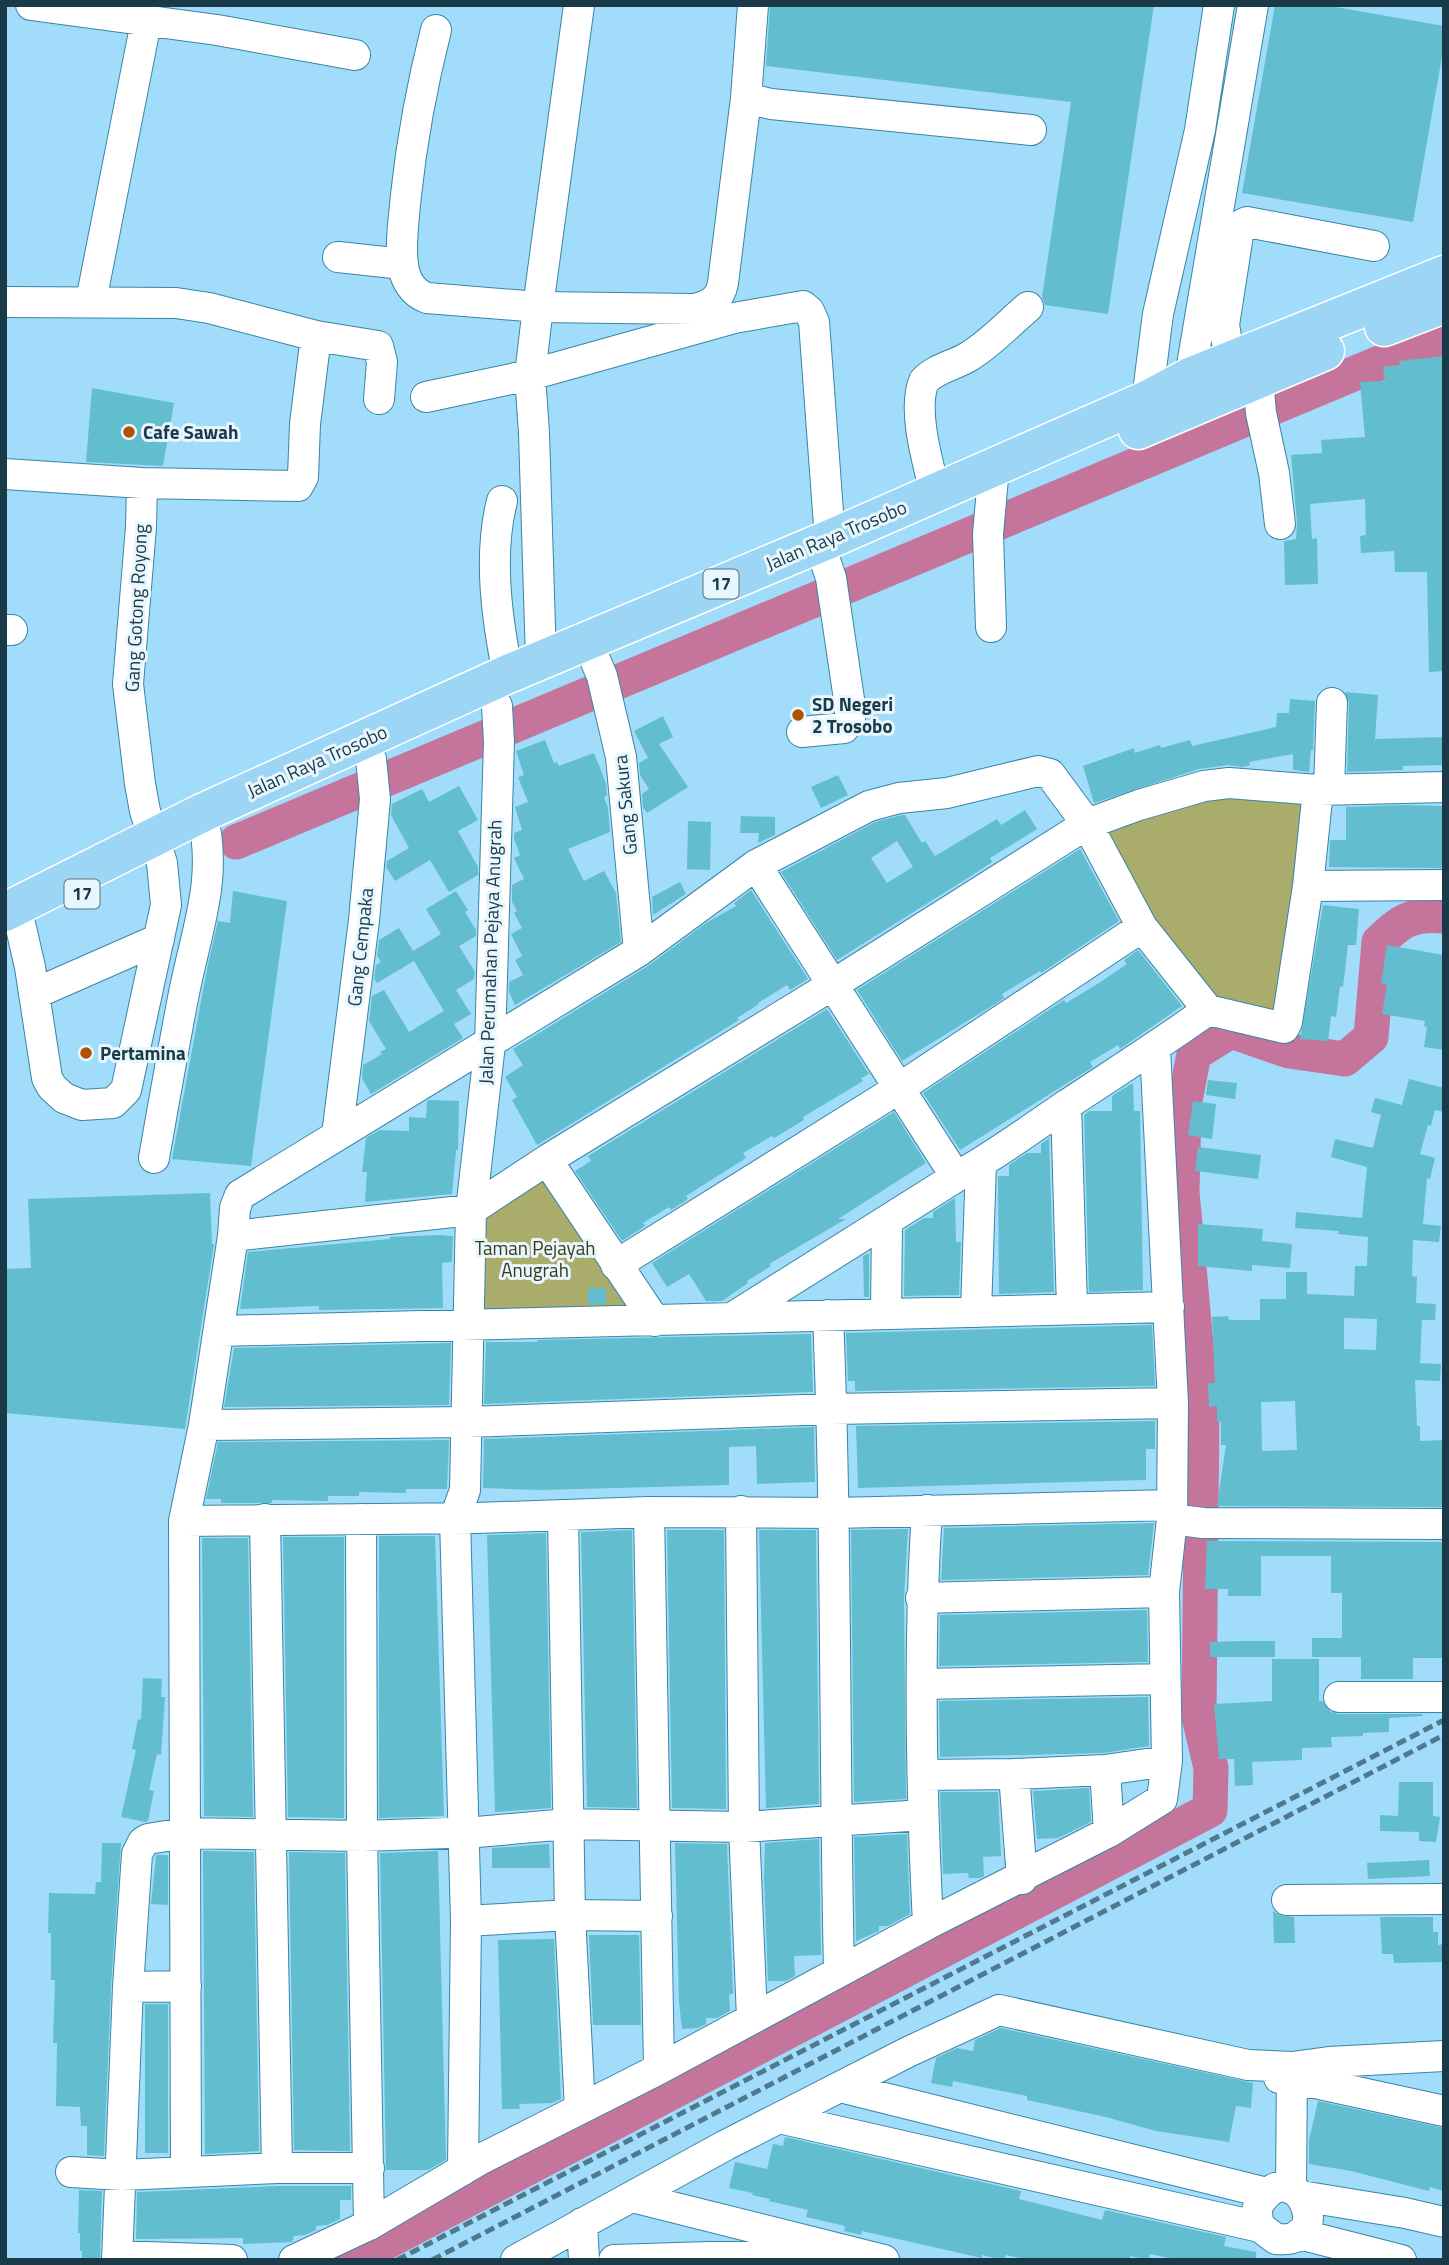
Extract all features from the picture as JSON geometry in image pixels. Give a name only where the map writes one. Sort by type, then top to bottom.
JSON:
[{"type":"highway","name":"Jalan Raya Trosobo","points":[[19,940],[159,856],[207,843],[373,774],[509,700],[602,679],[830,570],[935,492],[990,500],[1147,400],[1190,377],[1252,386],[1444,275]]},
{"type":"highway","name":"Jalan Raya Trosobo","points":[[207,843],[509,700],[830,570],[1444,304]]},
{"type":"street","points":[[31,5],[146,22],[221,18],[355,55]]},
{"type":"street","points":[[509,700],[534,433],[530,375],[579,5]]},
{"type":"street","points":[[436,30],[420,90],[404,214],[403,264],[410,286],[419,296],[538,307],[695,310],[711,304],[718,297],[723,283],[746,98],[753,5]]},
{"type":"street","points":[[1147,400],[1158,314],[1200,130],[1219,5]]},
{"type":"street","points":[[1190,377],[1253,5]]},
{"type":"street","points":[[91,301],[146,22]]},
{"type":"street","points":[[746,98],[771,104],[1031,130]]},
{"type":"street","points":[[1280,524],[1274,473],[1252,386],[1225,336],[1225,312],[1238,235],[1243,224],[1247,222],[1374,246]]},
{"type":"street","points":[[338,257],[403,264]]},
{"type":"street","points":[[5,302],[176,303],[209,307],[316,336],[378,346],[382,362],[379,399]]},
{"type":"street","points":[[426,397],[530,375],[734,318],[794,306],[806,307],[814,322],[830,570],[850,706],[849,720],[844,728],[802,732]]},
{"type":"street","points":[[935,492],[926,456],[920,409],[924,381],[936,371],[966,358],[989,342],[1028,307]]},
{"type":"street","points":[[5,474],[142,483],[298,486],[303,478],[305,424],[316,336]]},
{"type":"street","name":"Gang Gotong Royong","points":[[19,940],[47,1078],[52,1087],[71,1102],[96,1105],[113,1103],[125,1090],[166,905],[159,856],[140,783],[128,684],[142,483]]},
{"type":"street","points":[[990,500],[991,627]]},
{"type":"street","points":[[502,501],[495,526],[497,622],[509,700]]},
{"type":"street","name":"Gang Sakura","points":[[602,679],[621,757],[639,951]]},
{"type":"street","name":"Jalan Perumahan Pejaya Anugrah","points":[[472,2164],[475,2037],[466,1518],[471,1210],[490,1044],[509,700]]},
{"type":"street","points":[[186,2172],[184,1521],[204,1425],[220,1331],[235,1208],[240,1195],[639,951],[757,865],[869,806],[899,798],[947,793],[1038,771],[1050,775],[1087,824],[1142,927],[1208,1010],[1282,1028],[1286,1026],[1323,789],[1332,703]]},
{"type":"street","name":"Gang Cempaka","points":[[337,1135],[364,920],[373,774]]},
{"type":"street","points":[[233,1236],[471,1210],[1087,824],[1204,786],[1229,783],[1323,789],[1444,787]]},
{"type":"street","points":[[153,1158],[207,843]]},
{"type":"street","points":[[757,865],[901,1087],[969,1170],[976,1312]]},
{"type":"street","points":[[1308,886],[1444,886]]},
{"type":"street","points":[[616,1265],[901,1087],[1142,927]]},
{"type":"street","points":[[19,940],[159,939]]},
{"type":"street","points":[[732,1318],[969,1170],[1208,1010]]},
{"type":"street","points":[[294,2260],[369,2225],[472,2164],[659,2070],[928,1924],[1022,1879],[1109,1832],[1162,1799],[1167,1760],[1164,1592],[1184,1517],[1173,1403],[1155,1048]]},
{"type":"street","points":[[1066,1105],[1072,1308]]},
{"type":"street","points":[[547,1160],[655,1321]]},
{"type":"street","points":[[886,1314],[887,1222]]},
{"type":"street","points":[[220,1331],[1169,1307]]},
{"type":"street","points":[[828,1315],[834,1513],[839,1971]]},
{"type":"street","points":[[204,1425],[468,1422],[832,1409],[1173,1403]]},
{"type":"street","points":[[184,1521],[466,1518],[649,1512],[834,1513],[927,1510],[1444,1524]]},
{"type":"street","points":[[927,1510],[921,1598],[923,1815],[928,1924]]},
{"type":"street","points":[[741,1511],[744,1827],[752,2018]]},
{"type":"street","points":[[649,1512],[659,2070]]},
{"type":"street","points":[[563,1516],[567,1824],[580,2109]]},
{"type":"street","points":[[265,1519],[277,2168]]},
{"type":"street","points":[[362,1519],[362,1836],[369,2225]]},
{"type":"street","points":[[921,1598],[1164,1592]]},
{"type":"street","points":[[922,1684],[1165,1679]]},
{"type":"street","points":[[1339,1697],[1444,1697]]},
{"type":"street","points":[[924,1775],[1105,1770],[1167,1760]]},
{"type":"street","points":[[1105,1770],[1109,1832]]},
{"type":"street","points":[[1014,1774],[1022,1879]]},
{"type":"street","points":[[232,2260],[117,2258],[128,1987],[139,1849],[143,1842],[154,1837],[184,1833],[362,1836],[471,1832],[567,1824],[744,1827],[923,1815]]},
{"type":"street","points":[[1287,1900],[1444,1899]]},
{"type":"street","points":[[474,1934],[570,1915],[657,1916]]},
{"type":"street","points":[[128,1987],[186,1986]]},
{"type":"street","points":[[516,2260],[779,2118],[908,2052],[999,2010],[1444,2110]]},
{"type":"street","points":[[1284,2073],[1329,2062],[1444,2056]]},
{"type":"street","points":[[1283,2192],[1284,2073]]},
{"type":"street","points":[[840,2087],[1283,2192],[1444,2222]]},
{"type":"street","points":[[779,2118],[1282,2242],[1401,2260]]},
{"type":"street","points":[[71,2172],[122,2175],[277,2168],[369,2168]]},
{"type":"street","points":[[1282,2242],[1308,2220],[1306,2203],[1283,2192]]},
{"type":"street","points":[[1282,2242],[1257,2209],[1283,2192]]},
{"type":"street","points":[[632,2197],[871,2257]]},
{"type":"street","points":[[582,2223],[584,2260]]},
{"type":"street","points":[[614,2260],[871,2257]]},
{"type":"green space","points":[[1228,786],[1313,792],[1283,1026],[1209,1006],[1093,826]]},
{"type":"green space","name":"Taman Pejayah Anugrah","points":[[547,1160],[655,1321],[471,1325],[471,1210]]},
{"type":"building","points":[[770,5],[1154,5],[1108,314],[1045,305],[1042,297],[1071,102],[766,66]]},
{"type":"building","points":[[1275,5],[1324,5],[1444,26],[1444,45],[1413,222],[1242,193]]},
{"type":"building","points":[[1444,356],[1444,671],[1429,672],[1427,572],[1395,572],[1394,551],[1361,553],[1360,536],[1366,535],[1365,499],[1310,504],[1312,539],[1317,538],[1318,584],[1285,585],[1284,541],[1296,539],[1291,455],[1322,453],[1321,440],[1365,437],[1360,382],[1385,381],[1383,367],[1400,365],[1399,361]]},
{"type":"building","name":"Cafe Sawah","points":[[92,388],[174,403],[163,466],[86,462]]},
{"type":"building","points":[[1345,692],[1378,695],[1375,739],[1444,737],[1444,765],[1347,772],[1349,704]]},
{"type":"building","points":[[1290,699],[1315,701],[1313,750],[1309,772],[1293,770],[1293,754],[1249,762],[1250,765],[1243,767],[1228,765],[1199,769],[1094,803],[1083,766],[1134,748],[1135,753],[1190,740],[1192,746],[1276,727],[1277,713],[1289,713]]},
{"type":"building","points":[[663,716],[673,737],[659,744],[688,787],[647,813],[643,808],[642,794],[649,789],[640,775],[639,763],[648,758],[634,731]]},
{"type":"building","points":[[545,740],[554,763],[557,762],[559,766],[594,753],[600,768],[606,784],[607,795],[604,797],[610,832],[568,849],[584,881],[604,871],[616,893],[621,942],[515,1005],[509,992],[509,982],[523,975],[515,960],[522,956],[511,934],[522,928],[514,913],[517,911],[512,902],[512,885],[524,879],[514,858],[520,855],[514,833],[522,830],[515,807],[528,802],[518,777],[524,775],[516,751]]},
{"type":"building","points":[[838,775],[848,795],[821,808],[811,787]]},
{"type":"building","points":[[459,786],[478,820],[458,831],[478,867],[478,875],[449,892],[430,860],[395,881],[386,867],[387,861],[409,848],[391,815],[392,804],[422,789],[429,802]]},
{"type":"building","points":[[1442,806],[1444,868],[1329,867],[1330,840],[1346,840],[1346,807]]},
{"type":"building","points":[[1025,810],[1037,829],[990,858],[992,862],[974,874],[837,960],[781,872],[875,822],[902,815],[905,815],[922,843],[925,841],[935,856],[997,819],[1001,825]],"holes":[[[897,841],[913,867],[887,883],[871,858]]]},
{"type":"building","points":[[741,816],[775,817],[775,835],[758,843],[759,833],[740,833]]},
{"type":"building","points":[[688,821],[711,822],[710,870],[687,869]]},
{"type":"building","points":[[1080,849],[1119,921],[1041,973],[1040,971],[1002,994],[1004,998],[995,1004],[902,1061],[857,990]]},
{"type":"building","points":[[680,882],[686,894],[653,915],[652,897]]},
{"type":"building","points":[[751,890],[808,979],[790,990],[787,985],[737,1018],[739,1020],[537,1145],[512,1100],[517,1097],[505,1077],[523,1065],[513,1049],[648,966],[706,923],[736,906],[734,903]]},
{"type":"building","points":[[233,891],[287,901],[251,1166],[172,1159],[207,969],[218,921],[230,923]]},
{"type":"building","points":[[456,891],[476,930],[476,936],[459,946],[475,972],[474,979],[456,990],[471,1014],[454,1024],[463,1038],[371,1094],[362,1078],[363,1065],[386,1049],[369,1021],[372,996],[384,990],[409,1032],[444,1011],[414,961],[377,983],[374,979],[376,965],[381,962],[377,955],[379,940],[399,928],[413,951],[441,934],[426,909]]},
{"type":"building","points":[[1323,905],[1359,909],[1356,945],[1348,945],[1343,987],[1340,986],[1336,1017],[1331,1016],[1328,1041],[1300,1039]]},
{"type":"building","points":[[1387,945],[1444,955],[1444,1050],[1424,1047],[1427,1027],[1424,1026],[1425,1021],[1382,1014],[1387,984],[1381,983]]},
{"type":"building","points":[[1138,950],[1182,1006],[1120,1049],[1118,1045],[1090,1062],[1093,1067],[960,1150],[923,1093],[1064,1000],[1066,1003],[1099,983],[1127,964],[1124,960]]},
{"type":"building","points":[[827,1009],[869,1074],[861,1078],[863,1081],[774,1138],[772,1136],[743,1153],[746,1158],[686,1196],[688,1199],[671,1210],[669,1207],[643,1223],[645,1226],[622,1241],[575,1171],[591,1161],[588,1156]]},
{"type":"building","points":[[1409,1079],[1444,1088],[1444,1112],[1435,1110],[1420,1154],[1435,1158],[1430,1179],[1427,1178],[1423,1224],[1441,1226],[1439,1242],[1413,1240],[1412,1276],[1417,1277],[1416,1303],[1436,1304],[1435,1320],[1422,1320],[1420,1363],[1441,1364],[1440,1381],[1415,1380],[1420,1441],[1444,1440],[1444,1507],[1217,1506],[1226,1445],[1221,1445],[1221,1422],[1217,1422],[1217,1406],[1209,1407],[1208,1383],[1215,1383],[1212,1317],[1260,1320],[1260,1299],[1286,1299],[1286,1272],[1307,1272],[1307,1294],[1354,1296],[1355,1266],[1367,1266],[1368,1237],[1338,1234],[1339,1231],[1295,1228],[1296,1212],[1362,1218],[1367,1167],[1331,1157],[1335,1139],[1373,1148],[1381,1115],[1371,1112],[1375,1098],[1402,1105]],"holes":[[[1344,1318],[1377,1319],[1376,1350],[1344,1349]],[[1295,1401],[1297,1450],[1262,1451],[1261,1402]]]},
{"type":"building","points":[[1208,1080],[1237,1083],[1235,1099],[1206,1095]]},
{"type":"building","points":[[1131,1084],[1134,1111],[1140,1111],[1143,1290],[1089,1292],[1084,1115],[1089,1111],[1112,1111],[1112,1096]]},
{"type":"building","points":[[429,1100],[459,1101],[458,1150],[452,1194],[365,1202],[367,1172],[362,1172],[366,1138],[380,1130],[409,1131],[409,1117],[426,1118]]},
{"type":"building","points":[[1193,1101],[1216,1104],[1212,1139],[1188,1135]]},
{"type":"building","points":[[894,1112],[926,1163],[838,1219],[846,1219],[769,1264],[771,1266],[722,1301],[706,1301],[689,1274],[667,1287],[652,1263]]},
{"type":"building","points":[[1049,1138],[1054,1292],[999,1294],[998,1176],[1009,1176],[1009,1165],[1027,1153],[1041,1153],[1041,1144]]},
{"type":"building","points":[[1198,1147],[1261,1155],[1258,1179],[1195,1171]]},
{"type":"building","points":[[210,1193],[214,1244],[185,1429],[5,1413],[5,1269],[31,1268],[28,1199]]},
{"type":"building","points":[[955,1198],[956,1242],[961,1242],[959,1295],[904,1296],[905,1230],[924,1218],[933,1218],[933,1212]]},
{"type":"building","points":[[1198,1224],[1263,1229],[1262,1241],[1292,1244],[1290,1268],[1252,1265],[1252,1271],[1198,1266]]},
{"type":"building","points":[[453,1236],[452,1262],[442,1263],[443,1308],[319,1310],[319,1306],[240,1309],[248,1252],[390,1237]]},
{"type":"building","points":[[867,1254],[869,1297],[864,1297],[863,1256]]},
{"type":"building","points":[[588,1288],[606,1288],[606,1304],[588,1304]]},
{"type":"building","points":[[1152,1325],[1155,1386],[855,1391],[855,1381],[848,1381],[846,1333]]},
{"type":"building","points":[[811,1334],[813,1392],[484,1404],[486,1342]]},
{"type":"building","points":[[451,1343],[449,1405],[224,1407],[234,1348]]},
{"type":"building","points":[[1155,1421],[1155,1449],[1146,1449],[1146,1480],[858,1488],[856,1426]]},
{"type":"building","points":[[814,1427],[815,1482],[757,1484],[756,1446],[729,1447],[729,1485],[540,1490],[483,1488],[484,1439]]},
{"type":"building","points":[[449,1440],[447,1489],[406,1489],[406,1493],[359,1492],[359,1496],[328,1496],[328,1501],[221,1503],[221,1499],[206,1499],[218,1442]]},
{"type":"building","points":[[1154,1523],[1148,1575],[941,1580],[944,1528]]},
{"type":"building","points":[[908,1529],[904,1598],[906,1799],[854,1802],[851,1530]]},
{"type":"building","points":[[632,1530],[637,1808],[587,1807],[581,1532]]},
{"type":"building","points":[[667,1530],[724,1530],[726,1809],[672,1808]]},
{"type":"building","points":[[759,1530],[816,1530],[819,1804],[766,1808]]},
{"type":"building","points":[[546,1533],[551,1808],[495,1812],[487,1535]]},
{"type":"building","points":[[379,1536],[435,1536],[444,1816],[379,1818]]},
{"type":"building","points":[[283,1537],[344,1537],[344,1818],[288,1817]]},
{"type":"building","points":[[202,1538],[248,1538],[253,1817],[204,1816]]},
{"type":"building","points":[[1207,1541],[1444,1542],[1444,1658],[1413,1658],[1413,1679],[1361,1679],[1361,1657],[1312,1657],[1312,1638],[1342,1638],[1342,1593],[1331,1593],[1331,1556],[1261,1556],[1261,1596],[1228,1596],[1228,1589],[1205,1589]]},
{"type":"building","points":[[1147,1610],[1148,1662],[939,1666],[940,1615]]},
{"type":"building","points":[[1275,1641],[1275,1657],[1210,1657],[1210,1642]]},
{"type":"building","points":[[1272,1659],[1319,1659],[1319,1701],[1331,1712],[1423,1716],[1389,1718],[1389,1732],[1331,1737],[1332,1747],[1302,1748],[1302,1760],[1252,1762],[1253,1785],[1235,1786],[1234,1759],[1219,1759],[1214,1704],[1272,1701]]},
{"type":"building","points":[[143,1678],[162,1679],[161,1697],[165,1697],[161,1755],[157,1754],[149,1790],[154,1791],[148,1821],[145,1822],[121,1817],[136,1750],[132,1749],[138,1719],[141,1720]]},
{"type":"building","points":[[1148,1697],[1149,1746],[1103,1753],[940,1757],[939,1701]]},
{"type":"building","points":[[1399,1782],[1433,1782],[1433,1816],[1440,1817],[1436,1842],[1419,1841],[1419,1832],[1380,1831],[1380,1815],[1398,1816]]},
{"type":"building","points":[[1089,1788],[1091,1822],[1058,1838],[1037,1839],[1033,1791]]},
{"type":"building","points":[[940,1792],[998,1792],[1001,1856],[983,1857],[984,1876],[980,1878],[969,1878],[968,1873],[943,1874]]},
{"type":"building","points":[[907,1834],[910,1914],[888,1926],[879,1926],[879,1931],[856,1941],[854,1837]]},
{"type":"building","points":[[819,1839],[821,1955],[794,1956],[795,1976],[786,1981],[768,1981],[765,1843]]},
{"type":"building","points":[[102,1843],[121,1843],[111,1986],[104,2156],[87,2155],[87,2126],[81,2126],[80,2107],[56,2106],[57,2043],[53,2043],[55,1980],[51,1980],[51,1933],[48,1933],[49,1893],[95,1894],[96,1882],[101,1882]]},
{"type":"building","points":[[675,1843],[727,1844],[733,1994],[729,1994],[730,2011],[717,2018],[706,2018],[706,2024],[698,2028],[682,2029]]},
{"type":"building","points":[[549,1844],[550,1868],[492,1868],[492,1848]]},
{"type":"building","points":[[203,1851],[254,1852],[259,2151],[205,2154]]},
{"type":"building","points":[[438,1851],[446,2160],[428,2170],[386,2170],[380,1853]]},
{"type":"building","points":[[289,1852],[345,1853],[350,2151],[294,2150]]},
{"type":"building","points":[[156,1855],[168,1855],[168,1905],[151,1904]]},
{"type":"building","points":[[1429,1860],[1430,1876],[1368,1879],[1367,1863]]},
{"type":"building","points":[[1273,1911],[1279,1915],[1294,1917],[1295,1943],[1274,1943]]},
{"type":"building","points":[[1380,1917],[1433,1917],[1433,1932],[1438,1932],[1438,1945],[1444,1944],[1444,1962],[1394,1963],[1393,1954],[1382,1954]]},
{"type":"building","points":[[589,1935],[639,1935],[641,2025],[593,2025]]},
{"type":"building","points":[[554,1939],[561,2099],[552,2103],[519,2104],[520,2109],[502,2109],[498,1940]]},
{"type":"building","points":[[145,2004],[168,2004],[168,2153],[145,2153]]},
{"type":"building","points":[[1001,2028],[1253,2083],[1251,2108],[1236,2106],[1229,2142],[1156,2131],[1027,2100],[1027,2096],[953,2081],[952,2087],[931,2083],[936,2058],[957,2048],[973,2051],[975,2040]]},
{"type":"building","points":[[1318,2101],[1444,2128],[1444,2191],[1430,2187],[1429,2191],[1351,2171],[1309,2164],[1309,2140]]},
{"type":"building","points":[[785,2137],[1021,2191],[1019,2199],[1102,2220],[1105,2210],[1226,2237],[1224,2246],[1256,2252],[1256,2260],[1178,2260],[1150,2254],[1149,2260],[1130,2256],[1130,2260],[1028,2260],[1006,2255],[1003,2260],[982,2255],[982,2258],[862,2231],[861,2235],[844,2231],[845,2226],[806,2217],[808,2210],[729,2188],[735,2162],[767,2169],[773,2144],[783,2146]]},
{"type":"building","points":[[351,2186],[351,2200],[340,2200],[340,2219],[327,2225],[316,2226],[316,2230],[305,2235],[294,2236],[292,2242],[243,2244],[243,2238],[136,2239],[137,2192]]},
{"type":"building","points":[[79,2190],[102,2191],[100,2260],[82,2260],[78,2233]]},
{"type":"waterway","points":[[236,842],[1444,336]]},
{"type":"waterway","points":[[352,2260],[1210,1810],[1211,1768],[1199,1717],[1202,1409],[1182,1192],[1184,1106],[1194,1054],[1231,1031],[1289,1051],[1345,1059],[1371,1037],[1379,942],[1407,920],[1423,916],[1444,916]]},
{"type":"railway","points":[[397,2260],[1444,1720]]},
{"type":"railway","points":[[432,2260],[1444,1735]]},
{"type":"place","name":"Cafe Sawah","points":[[129,432]]},
{"type":"place","name":"SD Negeri 2 Trosobo","points":[[798,715]]},
{"type":"place","name":"Pertamina","points":[[86,1053]]}]
